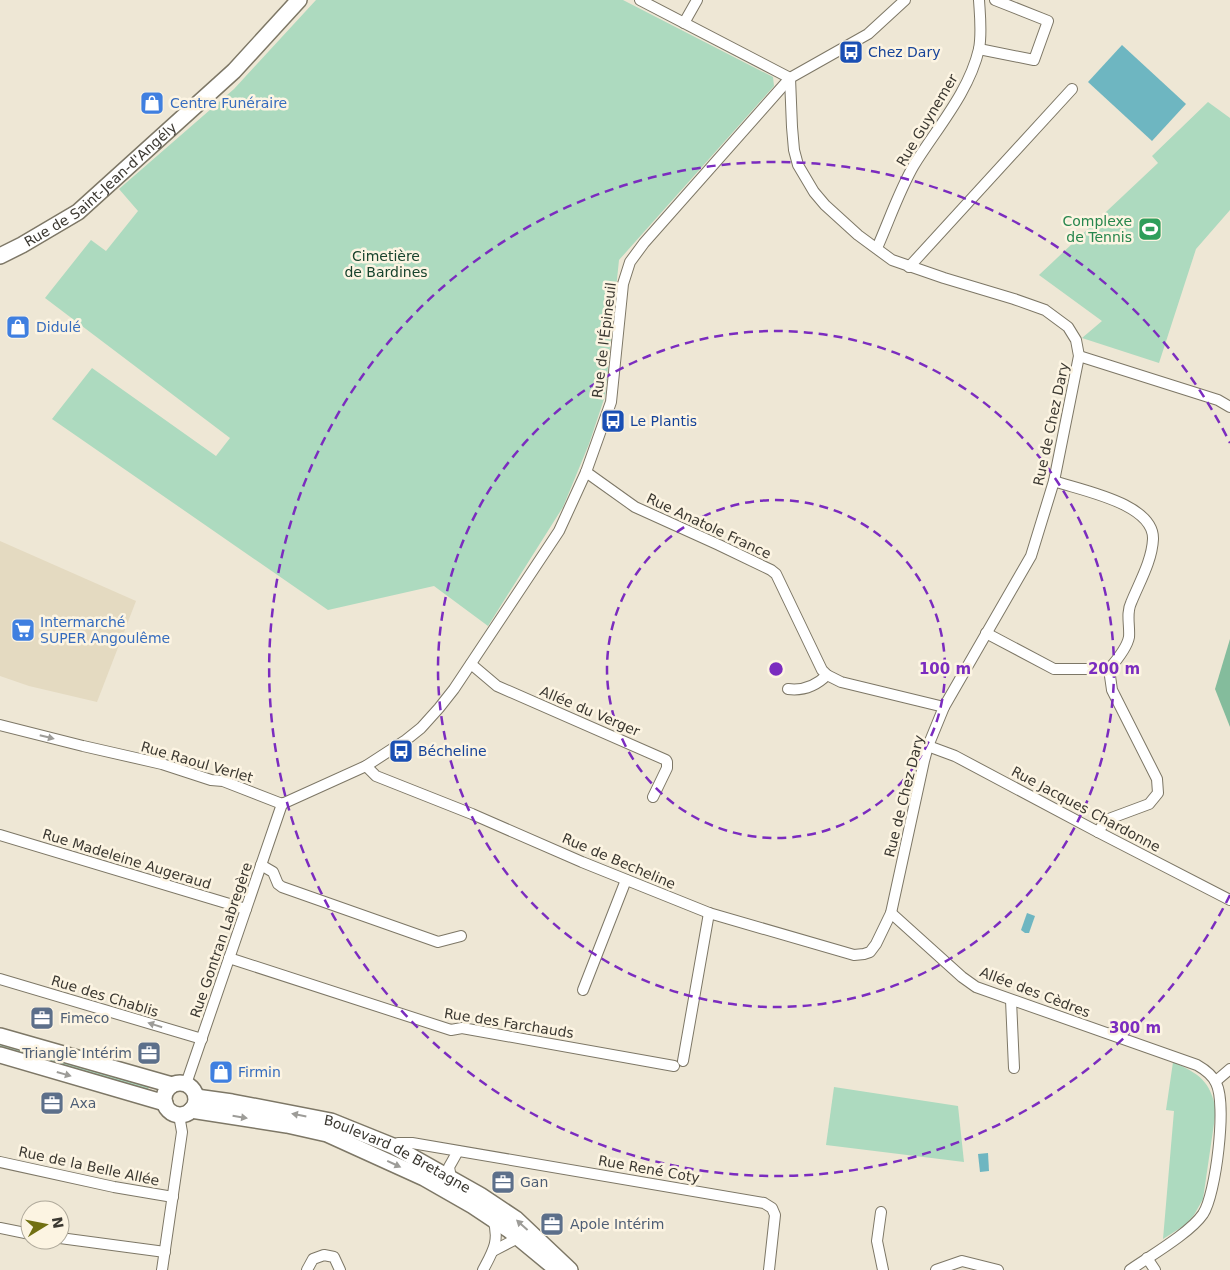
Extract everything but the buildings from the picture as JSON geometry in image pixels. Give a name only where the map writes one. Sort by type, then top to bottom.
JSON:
[{"type":"main road","name":"Rue de Saint-Jean-d'Angély","points":[[0,256],[78,212],[234,71],[300,0]]},
{"type":"main road","points":[[0,1036],[193,1089],[189,1107],[171,1111],[165,1104],[0,1055]]},
{"type":"main road","points":[[165,1104],[165,1094],[179,1085]]},
{"type":"main road","name":"Boulevard de Bretagne","points":[[189,1107],[232,1102],[331,1121],[393,1146],[480,1195],[516,1219],[570,1270]]},
{"type":"main road","name":"Boulevard de Bretagne","points":[[189,1107],[326,1134],[424,1178],[473,1206],[518,1238],[557,1270]]},
{"type":"street","points":[[640,0],[790,78]]},
{"type":"street","points":[[684,23],[696,0]]},
{"type":"street","name":"Rue de l'Épineuil","points":[[366,766],[378,760],[406,740],[439,708],[471,664],[559,532],[586,472],[611,402],[623,284],[630,262],[644,243],[790,78],[868,34],[905,0]]},
{"type":"street","name":"Rue Guynemer","points":[[877,248],[913,166],[967,81],[978,49],[981,23],[979,0]]},
{"type":"street","points":[[978,49],[1034,60],[1048,21],[995,0]]},
{"type":"street","name":"Rue de Chez Dary","points":[[790,78],[794,150],[798,164],[814,192],[825,205],[858,235],[892,260],[1045,310],[1068,327],[1076,340],[1079,356],[1054,480],[1032,556],[944,707],[928,746],[891,913],[870,952]]},
{"type":"street","points":[[908,266],[1072,89]]},
{"type":"street","points":[[1079,356],[1218,400],[1230,408]]},
{"type":"street","name":"Rue Anatole France","points":[[586,472],[636,507],[719,545],[776,574],[817,661],[827,675]]},
{"type":"street","points":[[1054,480],[1111,498],[1131,507],[1148,524],[1153,538],[1146,568],[1129,606],[1129,639],[1109,669],[1112,690],[1157,779],[1158,793],[1148,804],[1106,820],[1098,832]]},
{"type":"street","points":[[986,633],[1054,670],[1109,669]]},
{"type":"street","name":"Allée du Verger","points":[[471,664],[496,686],[663,758],[668,762],[667,768],[653,797]]},
{"type":"street","points":[[788,689],[801,690],[814,685],[827,675],[841,682],[944,707]]},
{"type":"street","name":"Rue Raoul Verlet","points":[[0,725],[162,764],[211,780],[223,781],[282,804]]},
{"type":"street","name":"Rue Jacques Chardonne","points":[[928,746],[964,760],[1230,900]]},
{"type":"street","points":[[282,804],[366,766]]},
{"type":"street","name":"Rue de Becheline","points":[[366,766],[376,776],[472,814],[709,914],[854,955],[870,952]]},
{"type":"street","name":"Rue Gontran Labregère","points":[[179,1085],[202,1039],[282,804]]},
{"type":"street","name":"Rue Madeleine Augeraud","points":[[0,835],[246,909]]},
{"type":"street","points":[[260,866],[273,872],[278,884],[282,887],[438,942],[461,936]]},
{"type":"street","points":[[582,990],[626,880]]},
{"type":"street","name":"Allée des Cèdres","points":[[891,913],[962,977],[976,987],[1196,1065],[1207,1071],[1216,1081]]},
{"type":"street","name":"Rue des Farchauds","points":[[228,958],[451,1030],[462,1028],[679,1063],[709,914]]},
{"type":"street","name":"Rue des Chablis","points":[[0,979],[202,1039]]},
{"type":"street","points":[[1011,1000],[1014,1068]]},
{"type":"street","points":[[1130,1270],[1186,1231],[1202,1215],[1211,1198],[1222,1119],[1220,1094],[1216,1081],[1230,1069]]},
{"type":"street","points":[[162,1270],[182,1132],[189,1107]]},
{"type":"street","name":"Rue René Coty","points":[[393,1146],[398,1143],[412,1143],[764,1202],[772,1208],[775,1215],[769,1270]]},
{"type":"street","points":[[451,1178],[449,1167],[458,1151]]},
{"type":"street","name":"Rue de la Belle Allée","points":[[0,1162],[114,1187],[173,1197]]},
{"type":"street","points":[[880,1212],[877,1241],[883,1270]]},
{"type":"street","points":[[483,1270],[493,1251],[497,1231],[493,1219]]},
{"type":"street","points":[[0,1228],[20,1232]]},
{"type":"street","points":[[493,1251],[518,1238]]},
{"type":"street","points":[[70,1239],[165,1252]]},
{"type":"street","points":[[307,1270],[313,1259],[324,1255],[334,1257],[340,1270]]},
{"type":"street","points":[[1148,1258],[1155,1270]]},
{"type":"street","points":[[936,1270],[962,1261],[998,1270]]},
{"type":"shaded area","points":[[0,541],[136,601],[97,702],[29,686],[0,676]]},
{"type":"green space","name":"Cimetière de Bardines","points":[[316,0],[623,0],[773,77],[774,86],[619,260],[605,396],[589,444],[563,507],[488,626],[434,586],[328,610],[52,419],[92,368],[216,456],[230,438],[45,298],[91,240],[106,251],[138,211],[119,189],[234,89]]},
{"type":"green space","name":"Complexe de Tennis","points":[[1208,102],[1230,118],[1230,210],[1196,249],[1159,363],[1082,338],[1102,321],[1039,275],[1158,163],[1152,156]]},
{"type":"green space","points":[[1230,639],[1230,727],[1215,689]]},
{"type":"green space","points":[[0,1043],[149,1086],[147,1093],[0,1049]]},
{"type":"green space","points":[[1173,1062],[1190,1070],[1202,1079],[1207,1085],[1216,1110],[1203,1199],[1194,1215],[1185,1225],[1163,1239],[1174,1111],[1166,1110]]},
{"type":"green space","points":[[834,1087],[958,1106],[964,1162],[826,1145]]},
{"type":"water","points":[[1122,45],[1186,104],[1152,141],[1088,82]]},
{"type":"water","points":[[1027,913],[1035,916],[1029,933],[1025,933],[1021,930]]},
{"type":"water","points":[[988,1153],[989,1171],[980,1172],[978,1154]]},
{"type":"place","name":"Chez Dary","points":[[851,52]]},
{"type":"place","name":"Centre Funéraire","points":[[152,103]]},
{"type":"place","name":"Complexe de Tennis","points":[[1150,229]]},
{"type":"place","name":"Didulé","points":[[18,327]]},
{"type":"place","name":"Le Plantis","points":[[613,421]]},
{"type":"place","name":"Intermarché SUPER Angoulême","points":[[23,630]]},
{"type":"place","name":"Bécheline","points":[[401,751]]},
{"type":"place","name":"Fimeco","points":[[42,1018]]},
{"type":"place","name":"Triangle Intérim","points":[[149,1053]]},
{"type":"place","name":"Firmin","points":[[221,1072]]},
{"type":"place","name":"Axa","points":[[52,1103]]},
{"type":"place","name":"Gan","points":[[503,1182]]},
{"type":"place","name":"Apole Intérim","points":[[552,1224]]}]
